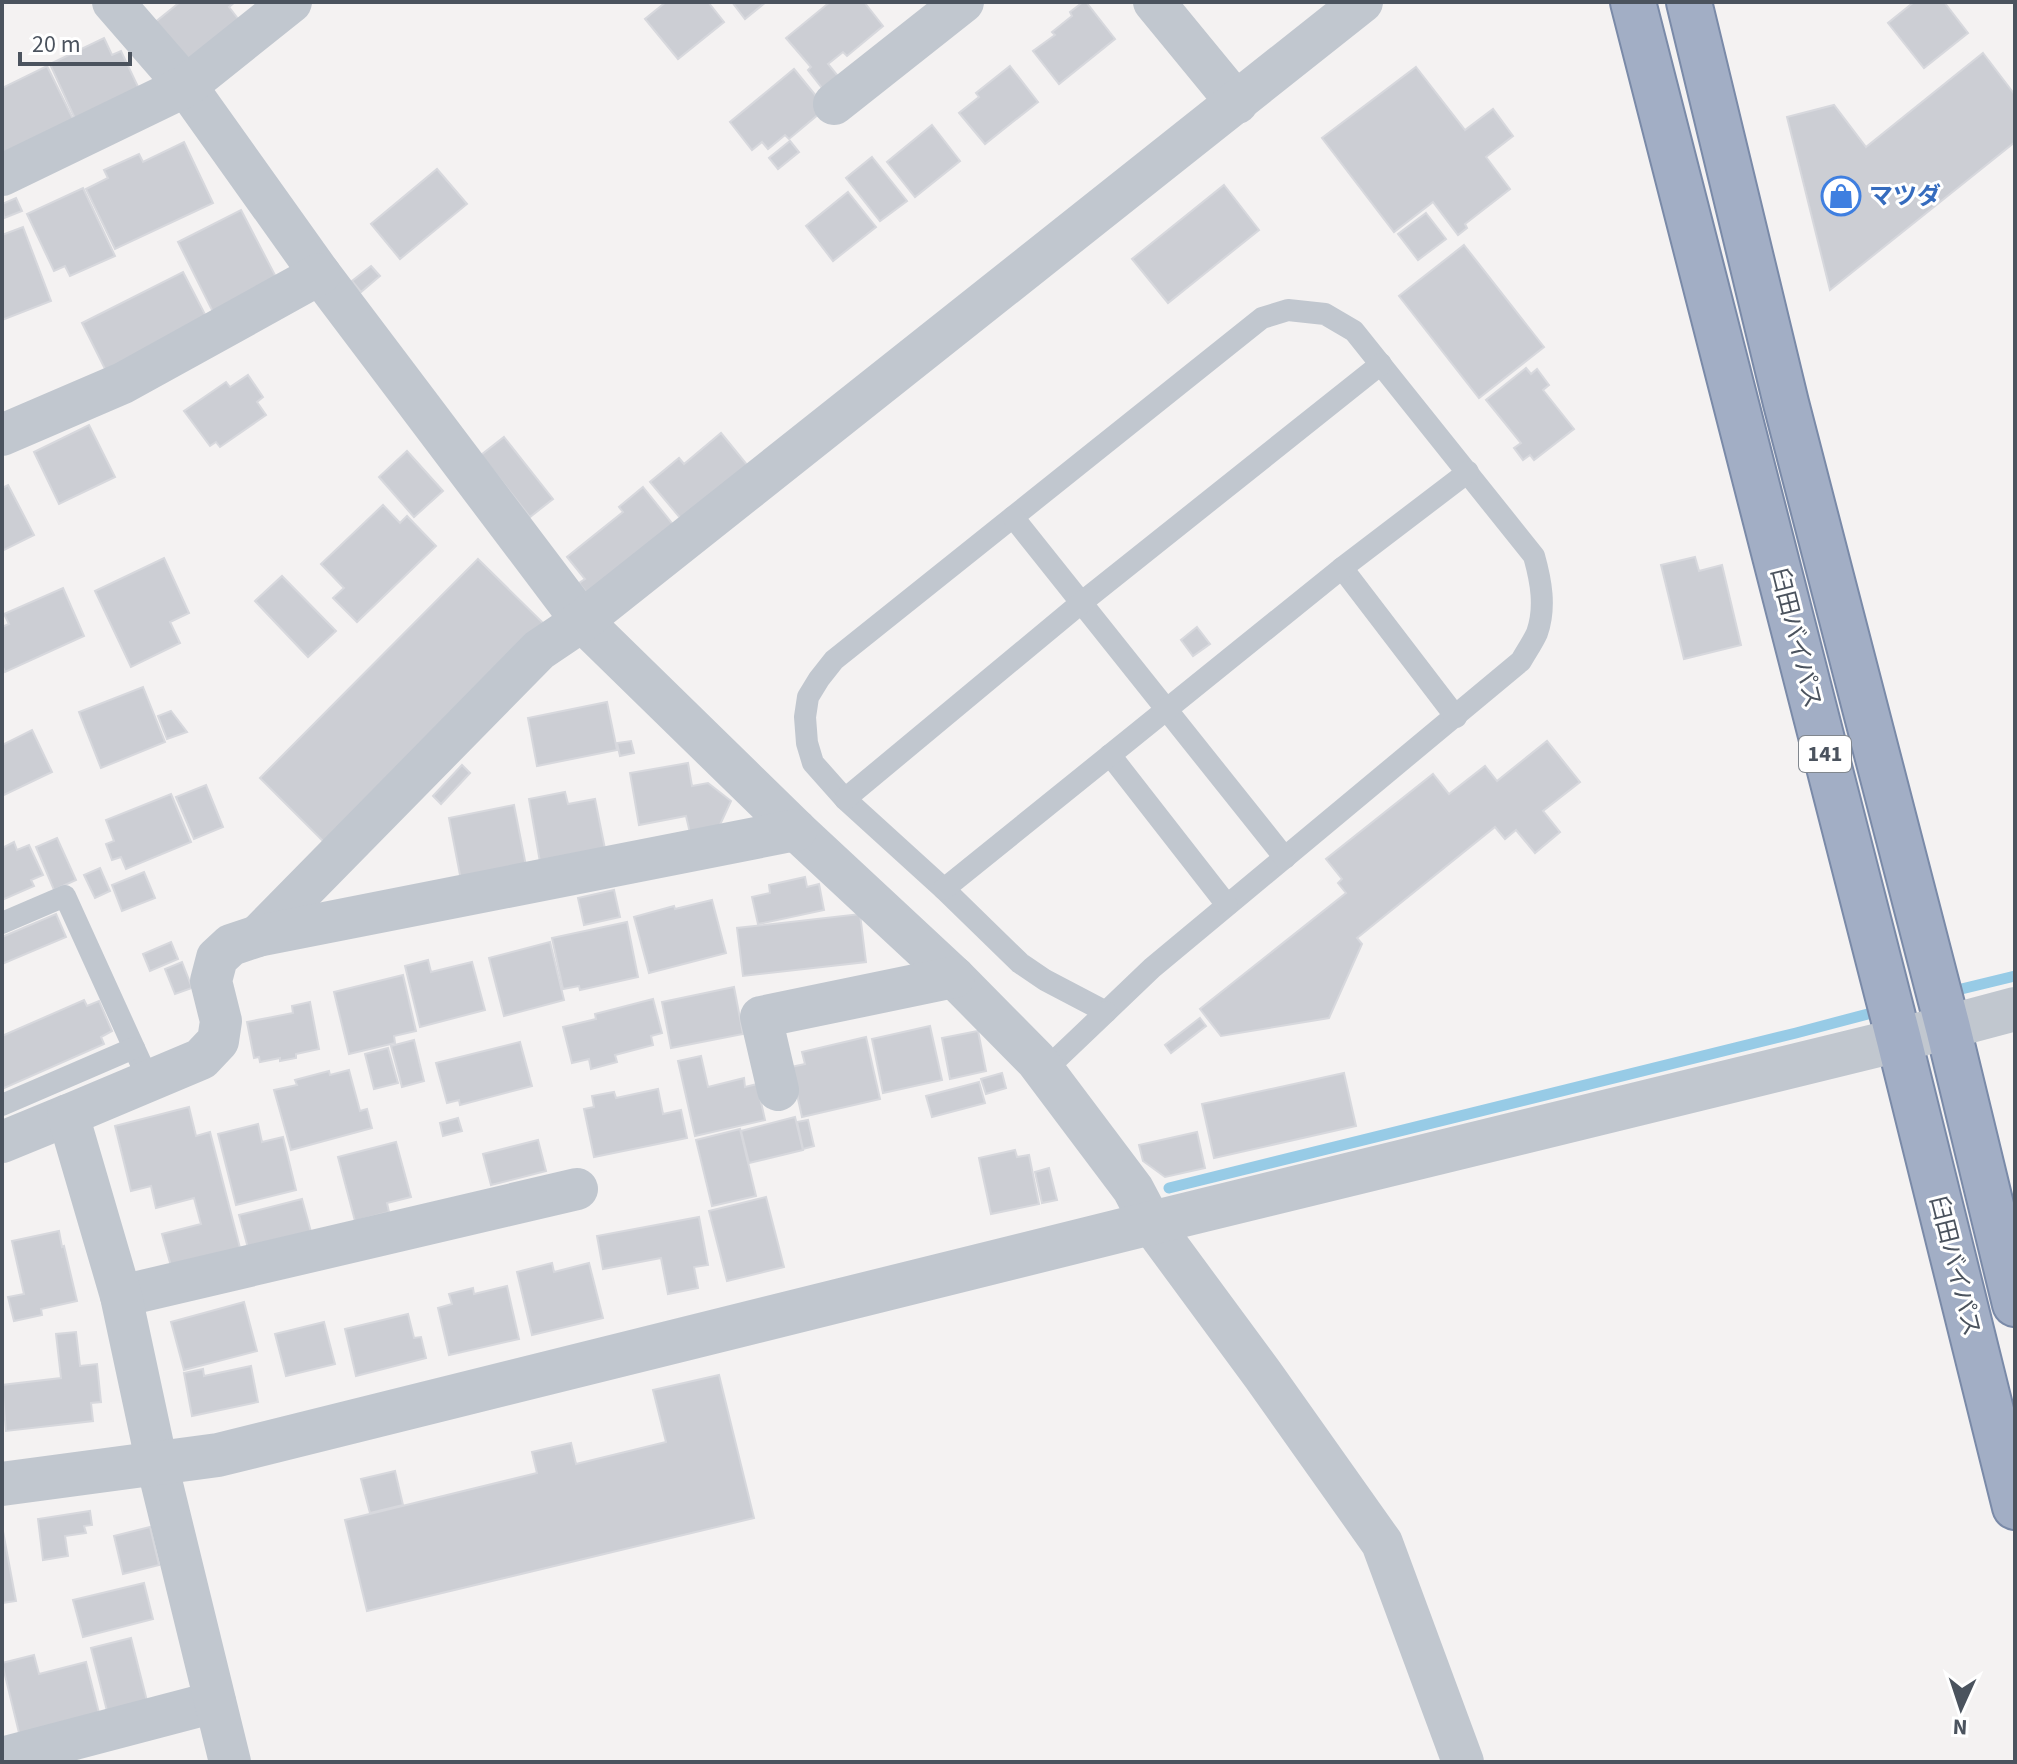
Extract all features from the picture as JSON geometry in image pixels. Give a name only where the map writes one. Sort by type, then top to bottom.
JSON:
[{"type":"highway","name":"臼田バイパス","points":[[1633,2],[1899,1040],[2015,1507]]},
{"type":"highway","name":"臼田バイパス","points":[[1689,2],[1790,418],[1948,1028],[2015,1304]]},
{"type":"street","points":[[113,2],[186,86],[320,274],[582,621],[796,830],[954,977],[1036,1060],[1133,1189],[1151,1223],[1382,1543],[1463,1762]]},
{"type":"street","points":[[2,175],[186,86],[291,2]]},
{"type":"street","points":[[834,104],[963,2]]},
{"type":"street","points":[[1154,2],[1237,103]]},
{"type":"street","points":[[258,936],[539,650],[582,621],[1362,2]]},
{"type":"street","points":[[2,435],[123,383],[320,274]]},
{"type":"street","points":[[2,1142],[68,1115],[141,1064],[201,1059],[218,1041],[221,1021],[211,981],[217,958],[231,945],[258,936],[796,830]]},
{"type":"street","points":[[778,1090],[761,1017],[954,977]]},
{"type":"street","points":[[2,1484],[218,1455],[279,1441],[2015,1009]]},
{"type":"street","points":[[68,1115],[121,1296],[157,1464],[230,1762]]},
{"type":"street","points":[[121,1296],[577,1189]]},
{"type":"street","points":[[2,1758],[215,1702]]},
{"type":"lane","points":[[1043,1072],[1106,1012],[1152,968],[1521,661],[1537,632],[1542,604],[1541,582],[1534,556],[1354,331],[1325,314],[1288,310],[1262,318],[834,660],[808,697],[805,717],[807,743],[813,763],[845,799],[1020,963],[1055,986],[1106,1012]]},
{"type":"lane","points":[[845,799],[1081,603],[1381,364]]},
{"type":"lane","points":[[944,889],[1342,568],[1468,472]]},
{"type":"lane","points":[[1013,517],[1285,858]]},
{"type":"lane","points":[[1342,568],[1456,717]]},
{"type":"lane","points":[[1110,755],[1227,905]]},
{"type":"lane","points":[[2,923],[65,896],[141,1064],[2,1105]]},
{"type":"building","points":[[180,2],[235,2],[229,7],[242,24],[189,68],[153,24]]},
{"type":"building","points":[[666,2],[708,2],[724,22],[678,59],[645,19]]},
{"type":"building","points":[[732,2],[766,2],[745,19]]},
{"type":"building","points":[[830,2],[864,2],[883,26],[847,56],[843,52],[828,64],[841,80],[826,93],[808,70],[811,67],[786,38]]},
{"type":"building","points":[[1083,2],[1115,39],[1059,84],[1033,51],[1055,35],[1052,32],[1072,16],[1070,12]]},
{"type":"building","points":[[1914,2],[1944,2],[1968,33],[1924,68],[1888,23]]},
{"type":"building","points":[[104,38],[112,55],[121,51],[141,93],[77,123],[50,64]]},
{"type":"building","points":[[1983,53],[2015,95],[2015,142],[1830,290],[1787,117],[1834,105],[1866,147]]},
{"type":"building","points":[[47,66],[76,125],[2,161],[2,88]]},
{"type":"building","points":[[1010,66],[1038,102],[985,144],[959,113],[979,97],[976,93]]},
{"type":"building","points":[[1416,67],[1465,130],[1493,109],[1513,136],[1486,157],[1510,189],[1465,224],[1467,228],[1458,235],[1433,202],[1394,232],[1322,138]]},
{"type":"building","points":[[794,69],[826,108],[789,139],[785,135],[768,149],[762,142],[752,150],[730,122]]},
{"type":"building","points":[[932,125],[960,161],[915,197],[887,162]]},
{"type":"building","points":[[790,141],[799,152],[778,169],[769,158]]},
{"type":"building","points":[[184,142],[213,203],[115,249],[86,189],[108,178],[104,170],[139,154],[143,162]]},
{"type":"building","points":[[872,157],[907,201],[880,221],[846,178]]},
{"type":"building","points":[[437,169],[467,204],[400,259],[371,224]]},
{"type":"building","points":[[1224,185],[1259,230],[1168,303],[1132,259]]},
{"type":"building","points":[[83,188],[115,256],[70,276],[65,266],[54,271],[27,214]]},
{"type":"building","points":[[848,192],[876,227],[833,261],[806,226]]},
{"type":"building","points":[[16,198],[22,211],[4,218],[2,204]]},
{"type":"building","points":[[241,210],[277,279],[213,312],[178,242]]},
{"type":"building","points":[[1426,213],[1446,239],[1418,260],[1398,234]]},
{"type":"building","points":[[23,227],[51,301],[2,320],[2,235]]},
{"type":"building","points":[[1464,245],[1544,347],[1479,398],[1399,296]]},
{"type":"building","points":[[371,266],[380,276],[361,292],[352,281]]},
{"type":"building","points":[[183,272],[210,324],[108,375],[82,323]]},
{"type":"building","points":[[1526,368],[1531,374],[1537,369],[1549,385],[1543,390],[1574,429],[1534,460],[1530,455],[1523,460],[1514,448],[1521,443],[1486,400]]},
{"type":"building","points":[[248,375],[263,397],[257,402],[266,415],[220,447],[216,442],[210,446],[184,411],[226,382],[230,387]]},
{"type":"building","points":[[89,425],[115,477],[59,504],[34,452]]},
{"type":"building","points":[[721,433],[753,472],[687,526],[650,482],[679,458],[684,464]]},
{"type":"building","points":[[504,437],[553,499],[530,517],[481,455]]},
{"type":"building","points":[[407,451],[443,491],[414,517],[379,477]]},
{"type":"building","points":[[8,485],[34,535],[2,551],[2,488]]},
{"type":"building","points":[[643,487],[679,532],[594,602],[579,583],[585,579],[567,557],[623,512],[619,507]]},
{"type":"building","points":[[383,505],[400,523],[407,516],[436,546],[357,622],[333,598],[344,588],[321,564]]},
{"type":"building","points":[[1695,557],[1699,571],[1722,565],[1741,645],[1684,659],[1661,565]]},
{"type":"building","points":[[164,558],[189,613],[170,622],[180,643],[131,667],[95,591]]},
{"type":"building","points":[[478,559],[543,623],[325,843],[260,778]]},
{"type":"building","points":[[282,576],[336,631],[308,657],[255,601]]},
{"type":"building","points":[[63,588],[84,636],[5,672],[2,665],[2,627],[9,624],[4,614]]},
{"type":"building","points":[[1197,627],[1210,644],[1193,656],[1181,640]]},
{"type":"building","points":[[143,687],[165,742],[101,768],[79,712]]},
{"type":"building","points":[[607,702],[617,750],[537,766],[528,718]]},
{"type":"building","points":[[171,711],[187,732],[167,739],[158,716]]},
{"type":"building","points":[[32,730],[52,772],[2,796],[2,745]]},
{"type":"building","points":[[631,741],[634,753],[620,756],[617,743]]},
{"type":"building","points":[[1547,741],[1580,782],[1543,811],[1560,832],[1535,853],[1516,830],[1505,839],[1495,827],[1357,938],[1362,944],[1329,1018],[1221,1036],[1200,1009],[1346,893],[1338,883],[1342,879],[1326,859],[1433,774],[1449,794],[1485,766],[1497,781]]},
{"type":"building","points":[[688,763],[692,786],[708,783],[731,801],[718,829],[690,833],[686,816],[639,825],[630,773]]},
{"type":"building","points":[[462,765],[470,773],[441,804],[433,796]]},
{"type":"building","points":[[206,785],[223,827],[194,839],[176,797]]},
{"type":"building","points":[[565,792],[568,804],[595,799],[605,849],[540,862],[529,799]]},
{"type":"building","points":[[171,794],[191,842],[126,869],[121,857],[112,860],[106,844],[114,841],[106,820]]},
{"type":"building","points":[[514,805],[526,866],[461,880],[449,818]]},
{"type":"building","points":[[57,838],[76,880],[54,890],[36,847]]},
{"type":"building","points":[[14,842],[17,850],[29,845],[43,875],[31,880],[34,886],[2,900],[2,848]]},
{"type":"building","points":[[100,868],[110,891],[95,898],[84,875]]},
{"type":"building","points":[[144,872],[155,898],[122,911],[112,885]]},
{"type":"building","points":[[805,877],[807,887],[819,884],[824,910],[758,924],[752,897],[770,893],[769,885]]},
{"type":"building","points":[[614,890],[620,917],[584,925],[578,898]]},
{"type":"building","points":[[712,900],[726,953],[649,973],[634,917]]},
{"type":"building","points":[[56,914],[66,937],[2,964],[2,937]]},
{"type":"building","points":[[860,914],[866,962],[743,976],[737,928]]},
{"type":"building","points":[[627,922],[638,977],[580,990],[579,986],[563,989],[552,938]]},
{"type":"building","points":[[171,942],[178,959],[150,971],[143,954]]},
{"type":"building","points":[[550,942],[564,1000],[504,1016],[489,958]]},
{"type":"building","points":[[428,960],[431,972],[472,962],[485,1010],[420,1027],[405,966]]},
{"type":"building","points":[[182,962],[192,988],[175,994],[165,969]]},
{"type":"building","points":[[403,975],[416,1031],[394,1036],[395,1043],[349,1054],[334,992]]},
{"type":"building","points":[[734,987],[743,1034],[671,1048],[662,1002]]},
{"type":"building","points":[[653,999],[662,1033],[651,1036],[653,1045],[615,1055],[617,1062],[591,1069],[589,1059],[572,1063],[563,1027],[596,1019],[595,1014]]},
{"type":"building","points":[[84,1000],[87,1006],[99,1001],[112,1031],[101,1037],[104,1044],[2,1089],[2,1036]]},
{"type":"building","points":[[310,1002],[319,1049],[280,1061],[280,1058],[260,1062],[259,1057],[254,1058],[247,1022],[293,1013],[292,1006]]},
{"type":"building","points":[[1200,1018],[1206,1026],[1171,1053],[1165,1045]]},
{"type":"building","points":[[930,1026],[942,1080],[883,1093],[872,1039]]},
{"type":"building","points":[[978,1031],[986,1071],[950,1079],[942,1038]]},
{"type":"building","points":[[866,1037],[880,1099],[802,1117],[791,1067],[805,1064],[802,1052]]},
{"type":"building","points":[[414,1040],[424,1081],[402,1087],[391,1046]]},
{"type":"building","points":[[520,1042],[532,1086],[460,1105],[459,1100],[447,1103],[436,1063]]},
{"type":"building","points":[[388,1048],[398,1083],[374,1089],[365,1054]]},
{"type":"building","points":[[701,1056],[708,1087],[744,1078],[745,1087],[757,1084],[765,1120],[695,1136],[678,1061]]},
{"type":"building","points":[[349,1070],[360,1111],[367,1109],[372,1128],[291,1150],[274,1090],[297,1085],[295,1080],[329,1071],[330,1075]]},
{"type":"building","points":[[1002,1073],[1006,1088],[986,1094],[981,1079]]},
{"type":"building","points":[[1344,1073],[1356,1126],[1214,1158],[1202,1104]]},
{"type":"building","points":[[979,1082],[985,1103],[932,1117],[926,1096]]},
{"type":"building","points":[[658,1089],[663,1114],[681,1110],[687,1138],[594,1157],[584,1109],[594,1107],[592,1096],[614,1092],[616,1098]]},
{"type":"building","points":[[189,1107],[196,1136],[210,1132],[240,1248],[171,1266],[162,1234],[201,1224],[194,1198],[156,1208],[151,1186],[131,1191],[115,1126]]},
{"type":"building","points":[[795,1117],[803,1150],[749,1163],[741,1131]]},
{"type":"building","points":[[458,1118],[462,1131],[443,1136],[440,1123]]},
{"type":"building","points":[[808,1120],[814,1146],[803,1149],[797,1122]]},
{"type":"building","points":[[258,1124],[262,1142],[283,1137],[296,1190],[236,1205],[218,1134]]},
{"type":"building","points":[[740,1129],[756,1196],[712,1206],[696,1140]]},
{"type":"building","points":[[1197,1132],[1205,1168],[1165,1177],[1143,1161],[1139,1145]]},
{"type":"building","points":[[538,1140],[546,1171],[491,1185],[483,1154]]},
{"type":"building","points":[[396,1142],[411,1197],[387,1203],[389,1212],[355,1221],[338,1157]]},
{"type":"building","points":[[1015,1150],[1017,1157],[1029,1155],[1039,1204],[991,1214],[979,1158]]},
{"type":"building","points":[[1049,1168],[1057,1200],[1042,1203],[1035,1172]]},
{"type":"building","points":[[766,1197],[784,1267],[727,1281],[709,1211]]},
{"type":"building","points":[[302,1199],[311,1232],[248,1248],[239,1215]]},
{"type":"building","points":[[699,1217],[708,1265],[694,1267],[698,1288],[668,1294],[661,1258],[603,1269],[597,1236]]},
{"type":"building","points":[[59,1231],[77,1301],[41,1309],[42,1315],[14,1321],[8,1297],[24,1294],[12,1241]]},
{"type":"building","points":[[552,1263],[554,1272],[589,1263],[603,1318],[532,1335],[517,1272]]},
{"type":"building","points":[[507,1286],[519,1339],[449,1355],[438,1308],[452,1304],[449,1294],[473,1288],[474,1294]]},
{"type":"building","points":[[244,1302],[257,1351],[184,1370],[171,1322]]},
{"type":"building","points":[[408,1314],[414,1338],[421,1337],[426,1358],[356,1376],[345,1329]]},
{"type":"building","points":[[324,1322],[335,1364],[286,1376],[275,1334]]},
{"type":"building","points":[[76,1332],[80,1366],[97,1364],[101,1402],[91,1403],[93,1421],[6,1431],[2,1385],[61,1378],[56,1334]]},
{"type":"building","points":[[251,1366],[258,1402],[192,1416],[184,1373],[203,1369],[204,1376]]},
{"type":"building","points":[[719,1375],[754,1518],[367,1611],[345,1520],[537,1473],[532,1452],[571,1443],[576,1464],[666,1442],[653,1390]]},
{"type":"building","points":[[395,1471],[403,1505],[370,1513],[361,1479]]},
{"type":"building","points":[[90,1511],[92,1525],[84,1526],[86,1533],[65,1536],[68,1556],[43,1560],[38,1519]]},
{"type":"building","points":[[2,1526],[16,1601],[2,1603]]},
{"type":"building","points":[[150,1527],[159,1565],[123,1574],[114,1536]]},
{"type":"building","points":[[144,1583],[153,1619],[83,1637],[73,1600]]},
{"type":"building","points":[[131,1638],[147,1701],[107,1711],[91,1648]]},
{"type":"building","points":[[34,1655],[39,1674],[86,1662],[101,1721],[21,1741],[2,1663]]},
{"type":"waterway","points":[[1949,992],[2015,976]]},
{"type":"waterway","points":[[1169,1188],[1883,1010]]},
{"type":"place","name":"マツダ","points":[[1841,196]]}]
